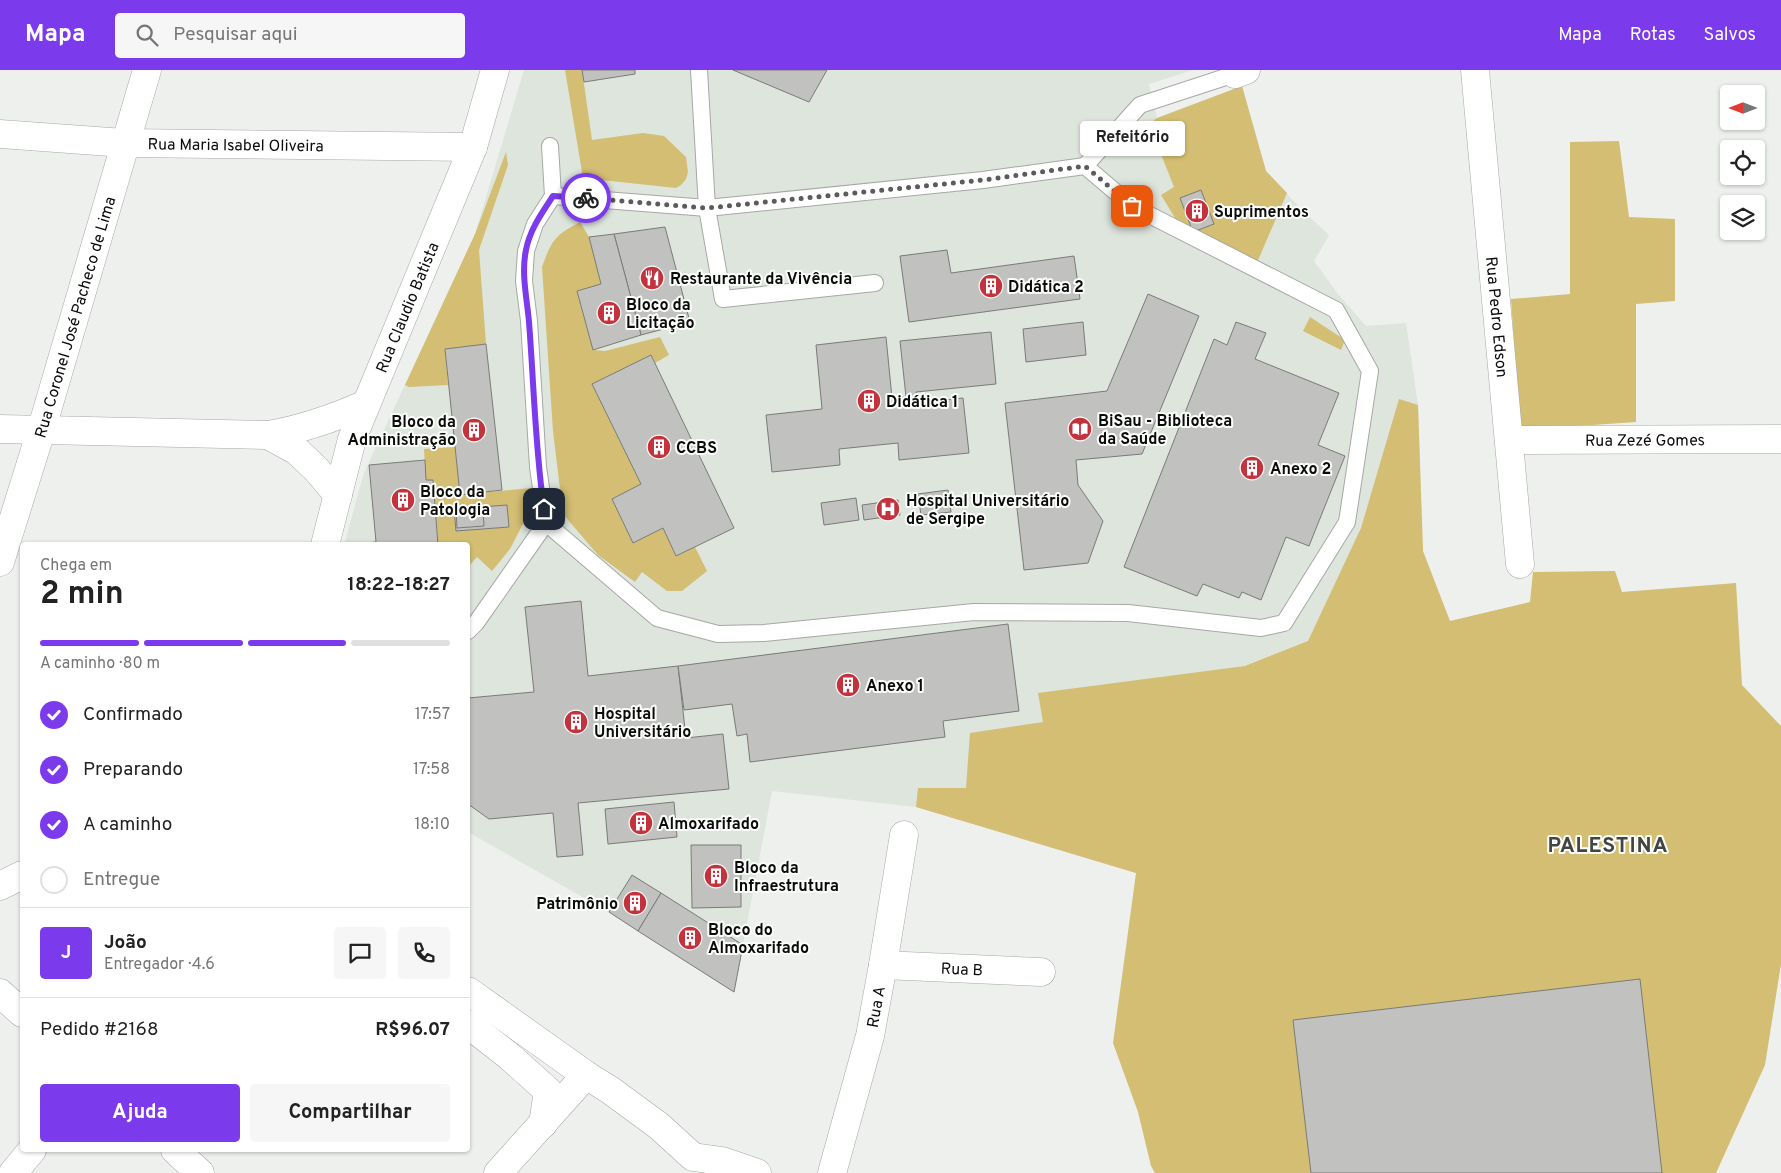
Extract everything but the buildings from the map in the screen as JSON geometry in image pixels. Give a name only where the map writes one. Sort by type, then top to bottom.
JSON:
[{"type":"street","name":"Rua Coronel José Pacheco de Lima","points":[[0,562],[147,70]]},
{"type":"street","name":"Rua Claudio Batista","points":[[326,542],[352,439],[473,147],[495,70]]},
{"type":"street","name":"Rua Pedro Edson","points":[[1475,70],[1520,564]]},
{"type":"street","name":"Rua Maria Isabel Oliveira","points":[[0,134],[124,143],[473,147]]},
{"type":"street","points":[[0,428],[40,431],[268,435],[291,431],[329,420],[366,404]]},
{"type":"street","points":[[268,435],[296,451],[316,469],[338,495]]},
{"type":"street","name":"Rua Zezé Gomes","points":[[1509,440],[1781,439]]},
{"type":"street","name":"Rua A","points":[[832,1173],[870,1036],[904,835]]},
{"type":"street","points":[[0,886],[20,876]]},
{"type":"street","name":"Rua B","points":[[883,965],[1041,972]]},
{"type":"street","points":[[470,992],[652,1121],[692,1165],[722,1160],[757,1173]]},
{"type":"street","points":[[0,993],[20,1011]]},
{"type":"street","points":[[470,1026],[509,1056],[548,1091],[542,1124]]},
{"type":"street","points":[[498,1173],[586,1075]]},
{"type":"street","points":[[13,1173],[30,1152]]},
{"type":"street","points":[[177,1152],[200,1173]]},
{"type":"lane","points":[[699,70],[707,208],[723,299],[875,283]]},
{"type":"lane","points":[[553,196],[707,208],[983,180],[1085,166],[1140,105],[1241,72]]},
{"type":"lane","points":[[550,146],[553,196],[535,224],[526,250],[524,281],[529,321],[538,467],[546,523],[657,618],[718,634],[764,633],[974,612],[1128,613],[1261,628],[1284,624],[1347,522],[1370,371],[1336,310],[1132,206],[1085,166]]},
{"type":"lane","points":[[470,629],[476,624],[546,523]]},
{"type":"shaded area","name":"Hospital Universitário de Sergipe","points":[[524,70],[1193,70],[1149,84],[1157,118],[1242,86],[1266,171],[1302,210],[1329,235],[1314,261],[1338,294],[1366,326],[1406,323],[1418,405],[1423,551],[1449,621],[1136,873],[916,807],[772,791],[734,992],[609,912],[470,833],[470,542],[345,542],[364,473],[475,234]]},
{"type":"shaded area","points":[[565,70],[582,70],[592,140],[643,133],[664,136],[686,157],[688,172],[686,179],[681,185],[676,188],[583,178]]},
{"type":"shaded area","points":[[1242,86],[1266,171],[1287,193],[1256,265],[1180,226],[1161,195],[1174,187],[1149,124],[1157,118]]},
{"type":"shaded area","points":[[1619,141],[1629,217],[1675,219],[1675,301],[1636,304],[1636,422],[1520,430],[1511,299],[1570,294],[1570,142]]},
{"type":"shaded area","points":[[506,152],[508,165],[479,250],[486,344],[445,349],[448,385],[409,387],[405,385],[475,234]]},
{"type":"shaded area","points":[[580,222],[589,237],[601,284],[577,291],[593,350],[605,351],[660,337],[669,355],[655,363],[651,355],[592,384],[641,484],[612,499],[633,542],[663,528],[676,556],[695,547],[707,571],[682,591],[667,591],[642,572],[635,582],[598,555],[563,514],[553,431],[542,267],[548,251],[559,235]]},
{"type":"shaded area","points":[[1310,317],[1345,340],[1341,350],[1303,331]]},
{"type":"shaded area","points":[[1399,399],[1418,405],[1423,551],[1450,621],[1530,602],[1533,572],[1615,571],[1622,592],[1736,583],[1742,685],[1781,726],[1781,964],[1765,1065],[1716,1173],[1155,1173],[1151,1166],[1138,1112],[1113,1043],[1136,873],[916,807],[918,788],[966,788],[970,733],[1043,722],[1038,693],[1245,666],[1308,641],[1361,528]]},
{"type":"shaded area","points":[[455,447],[460,495],[531,488],[530,510],[510,549],[492,571],[477,557],[470,565],[470,542],[438,542],[433,480],[426,480],[424,449]]},
{"type":"way so far","points":[[586,198],[707,208],[983,180],[1085,166],[1132,206]]},
{"type":"place","name":"Refeitório","points":[[1132,206]]},
{"type":"place","name":"Suprimentos","points":[[1197,211]]},
{"type":"place","name":"Restaurante da Vivência","points":[[652,278]]},
{"type":"place","name":"Didática 2","points":[[991,286]]},
{"type":"place","name":"Bloco da Licitação","points":[[609,313]]},
{"type":"place","name":"Didática 1","points":[[869,401]]},
{"type":"place","name":"BiSau - Biblioteca da Saúde","points":[[1080,429]]},
{"type":"place","name":"Bloco da Administração","points":[[474,430]]},
{"type":"place","name":"CCBS","points":[[659,447]]},
{"type":"place","name":"Anexo 2","points":[[1252,468]]},
{"type":"place","name":"Bloco da Patologia","points":[[403,500]]},
{"type":"place","name":"Hospital Universitário de Sergipe","points":[[888,509]]},
{"type":"place","name":"Anexo 1","points":[[848,685]]},
{"type":"place","name":"Hospital Universitário","points":[[576,722]]},
{"type":"place","name":"Almoxarifado","points":[[641,823]]},
{"type":"place","name":"Bloco da Infraestrutura","points":[[716,876]]},
{"type":"place","name":"Patrimônio","points":[[635,903]]},
{"type":"place","name":"Bloco do Almoxarifado","points":[[690,938]]},
{"type":"district","name":"PALESTINA","points":[[1608,845]]},
{"type":"route","points":[[544,509],[538,467],[529,321],[524,281],[526,250],[535,224],[553,196],[586,198]]}]
